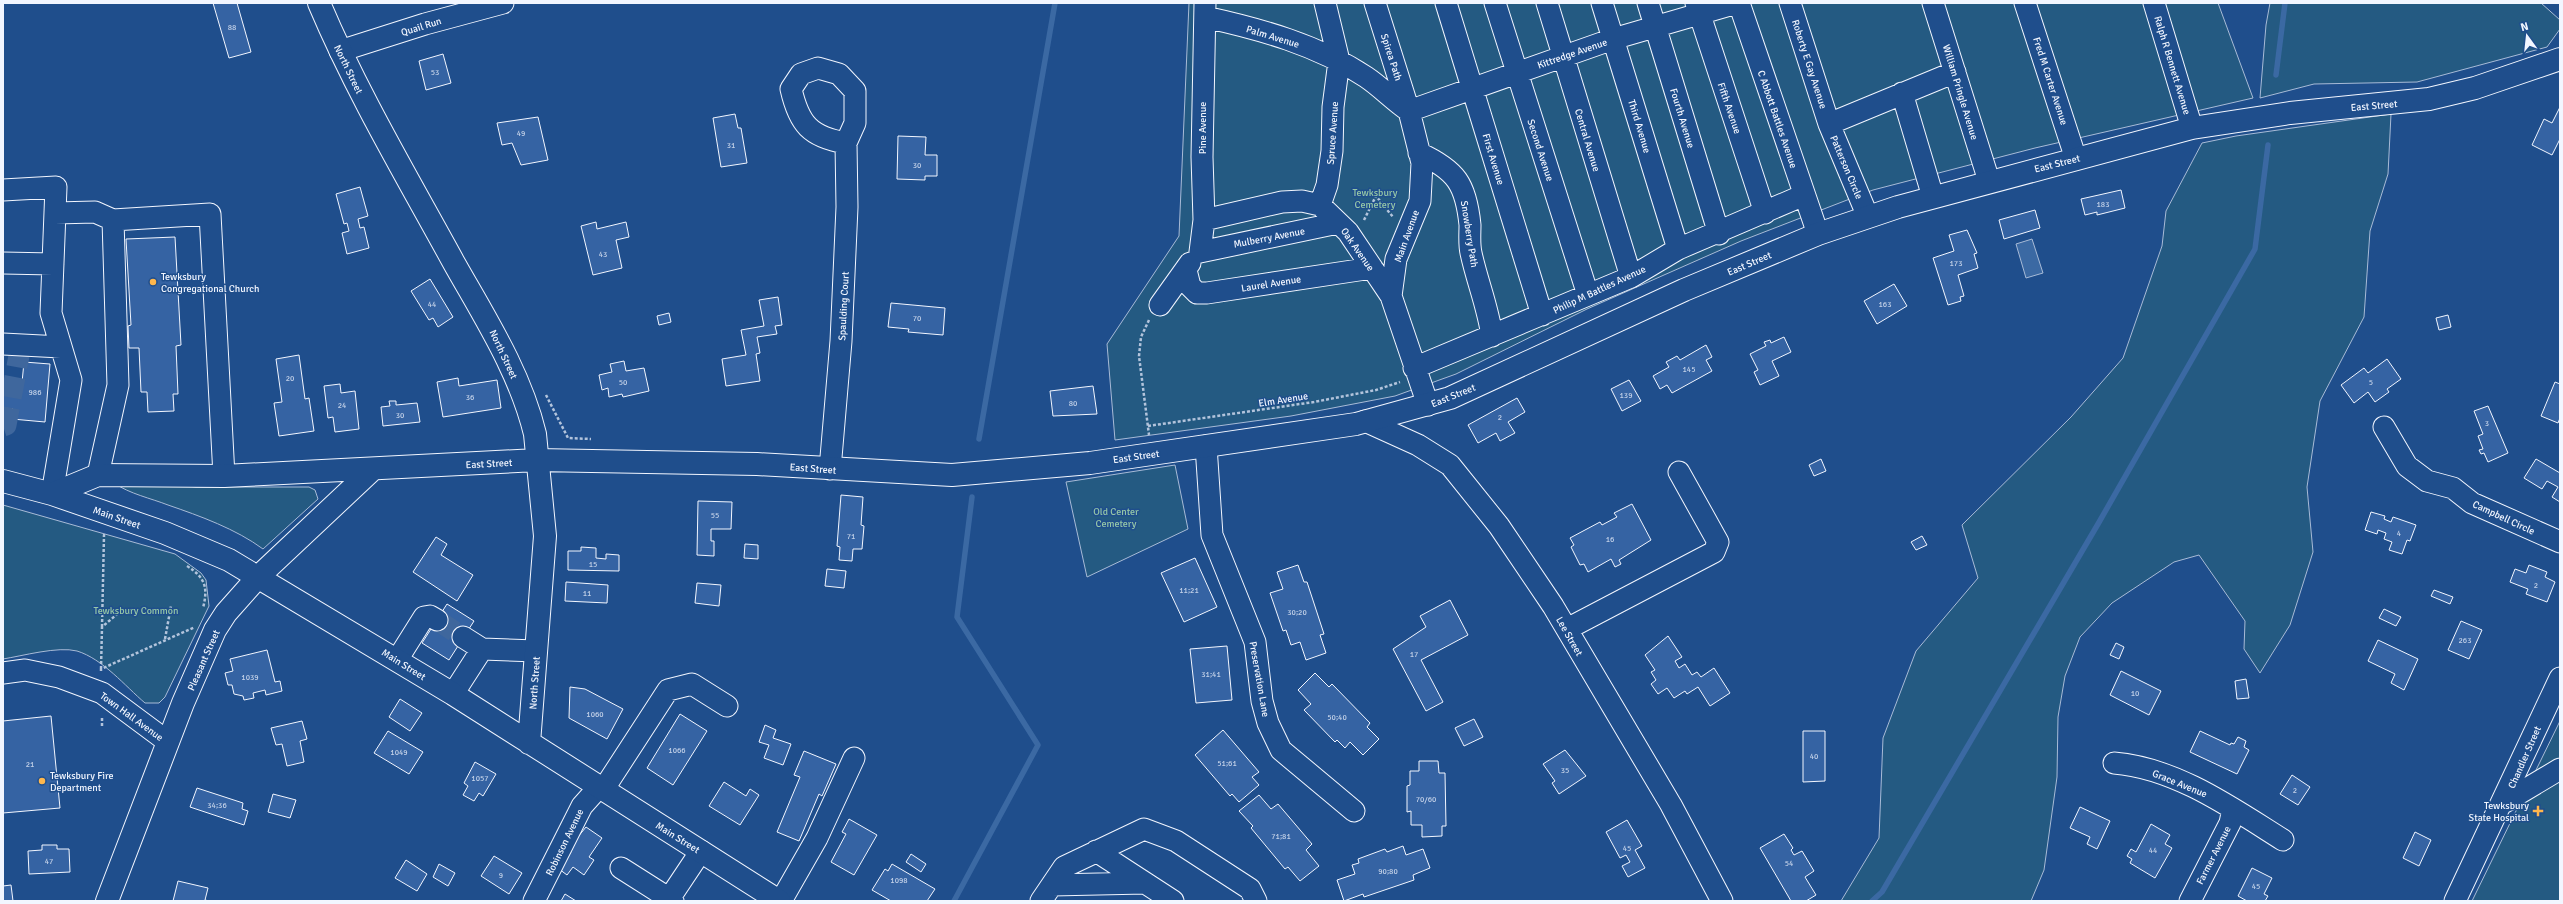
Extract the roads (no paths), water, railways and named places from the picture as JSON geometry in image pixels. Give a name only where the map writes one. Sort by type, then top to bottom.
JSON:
[{"type":"main road","name":"North Street","points":[[319,3],[340,52],[357,86],[497,336],[531,418],[545,536],[529,743]]},
{"type":"main road","name":"East Street","points":[[98,475],[224,476],[537,460],[757,464],[945,475],[988,473],[1090,463],[1365,421],[1450,398],[1684,290],[1818,234],[1933,196],[2192,128],[2290,113],[2380,106],[2429,99],[2475,88],[2560,59]]},
{"type":"main road","name":"Pleasant Street","points":[[107,901],[168,742],[216,630],[226,613],[258,577],[372,469]]},
{"type":"main road","points":[[52,494],[98,475]]},
{"type":"main road","name":"Main Street","points":[[3,481],[52,494],[166,533],[229,560],[453,694],[780,901]]},
{"type":"street","name":"Quail Run","points":[[340,52],[425,24],[503,3]]},
{"type":"street","points":[[1325,3],[1339,61]]},
{"type":"street","name":"Spirea Path","points":[[1374,3],[1409,111]]},
{"type":"street","name":"First Avenue","points":[[1446,3],[1542,315]]},
{"type":"street","name":"Second Avenue","points":[[1495,3],[1515,72],[1588,296]]},
{"type":"street","name":"Central Avenue","points":[[1546,3],[1631,277]]},
{"type":"street","name":"Third Avenue","points":[[1602,3],[1678,249]]},
{"type":"street","name":"Fourth Avenue","points":[[1648,3],[1718,234]]},
{"type":"street","name":"Kittredge Avenue","points":[[1409,111],[1515,72],[1613,39],[1656,28],[1697,9],[1738,3]]},
{"type":"street","name":"C Abbott Battles Avenue","points":[[1738,3],[1818,234]]},
{"type":"street","name":"Roberty E Gay Avenue","points":[[1790,3],[1829,124]]},
{"type":"street","name":"William Pringle Avenue","points":[[1933,3],[1989,181]]},
{"type":"street","name":"Fred M Carter Avenue","points":[[2025,3],[2076,159]]},
{"type":"street","name":"Ralph R Bennett Avenue","points":[[2154,3],[2192,128]]},
{"type":"street","name":"Fifth Avenue","points":[[1697,9],[1765,213]]},
{"type":"street","name":"Palm Avenue","points":[[1205,10],[1235,24],[1305,46],[1339,61],[1366,77],[1409,111]]},
{"type":"street","name":"Pine Avenue","points":[[1200,252],[1204,220],[1202,104],[1205,10]]},
{"type":"street","name":"Spruce Avenue","points":[[1320,205],[1327,186],[1332,151],[1333,107],[1339,61]]},
{"type":"street","name":"Patterson Circle","points":[[1868,217],[1829,124],[1955,72]]},
{"type":"street","points":[[1902,93],[1933,196]]},
{"type":"street","name":"Main Avenue","points":[[1409,111],[1422,163],[1420,201],[1396,259],[1391,296],[1428,405]]},
{"type":"street","name":"Spaulding Court","points":[[830,469],[842,325],[848,207],[846,143]]},
{"type":"street","name":"Snowberry Path","points":[[1419,153],[1451,170],[1462,189],[1468,210],[1470,251],[1488,309],[1492,336]]},
{"type":"street","points":[[3,190],[56,187],[50,313],[71,380],[52,494]]},
{"type":"street","name":"Philip M Battles Avenue","points":[[1416,372],[1492,336],[1631,277],[1678,249],[1718,234],[1804,195]]},
{"type":"street","points":[[1204,220],[1282,202],[1302,201],[1320,205]]},
{"type":"street","name":"Oak Avenue","points":[[1320,205],[1353,240],[1391,296]]},
{"type":"street","points":[[55,212],[95,212],[113,220],[210,214],[224,476]]},
{"type":"street","points":[[98,475],[118,385],[113,220]]},
{"type":"street","name":"Mulberry Avenue","points":[[1200,252],[1338,223]]},
{"type":"street","points":[[1160,305],[1200,252]]},
{"type":"street","points":[[3,264],[53,264]]},
{"type":"street","name":"Laurel Avenue","points":[[1186,270],[1190,286],[1197,293],[1207,293],[1372,268]]},
{"type":"street","points":[[3,344],[61,347]]},
{"type":"street","name":"Lee Street","points":[[1365,421],[1418,445],[1450,465],[1530,569],[1671,805],[1722,901]]},
{"type":"street","name":"Campbell Circle","points":[[2384,427],[2407,466],[2427,481],[2453,488],[2472,503],[2560,542]]},
{"type":"street","name":"Preservation Lane","points":[[1206,446],[1212,534],[1255,642],[1262,701],[1268,723],[1281,750],[1354,811]]},
{"type":"street","points":[[1566,629],[1714,552],[1718,542],[1679,472]]},
{"type":"street","points":[[397,660],[424,617],[430,616],[437,620]]},
{"type":"street","points":[[464,637],[482,648],[536,651]]},
{"type":"street","points":[[453,694],[482,648]]},
{"type":"street","name":"Town Hall Avenue","points":[[3,673],[25,670],[59,676],[102,692],[168,742]]},
{"type":"street","name":"Chandler Street","points":[[2456,901],[2560,678]]},
{"type":"street","name":"Robinson Avenue","points":[[534,901],[582,806],[601,788],[668,690],[692,684],[727,706]]},
{"type":"street","points":[[780,901],[817,838],[854,758]]},
{"type":"street","name":"Grace Avenue","points":[[2114,763],[2133,765],[2202,791],[2283,840]]},
{"type":"street","points":[[2503,803],[2560,769]]},
{"type":"street","name":"Farmer Avenue","points":[[2190,901],[2230,822],[2233,809]]},
{"type":"street","points":[[1046,893],[1064,867],[1144,829],[1176,841],[1250,889],[1256,901]]},
{"type":"street","points":[[621,868],[671,900],[700,851]]},
{"type":"street","points":[[1096,851],[1173,901]]},
{"type":"street","points":[[1046,893],[1145,883]]},
{"type":"waterway","points":[[979,439],[1055,3]]},
{"type":"waterway","points":[[2276,75],[2285,3]]},
{"type":"waterway","points":[[1872,901],[1882,892],[2098,524],[2255,249],[2268,145]]},
{"type":"waterway","points":[[954,901],[1038,745],[957,617],[972,497]]},
{"type":"tunnel","points":[[3,426],[6,425],[21,345]]},
{"type":"tunnel","points":[[437,620],[463,637]]},
{"type":"place","name":"Tewksbury Congregational Church","points":[[153,282]]},
{"type":"place","name":"Tewksbury Fire Department","points":[[42,781]]},
{"type":"place","name":"Tewksbury State Hospital","points":[[2538,811]]},
{"type":"park label","name":"Tewksbury Cemetery","points":[[1375,198]]},
{"type":"park label","name":"Old Center Cemetery","points":[[1116,516]]},
{"type":"park label","name":"Tewksbury Common","points":[[136,610]]}]
